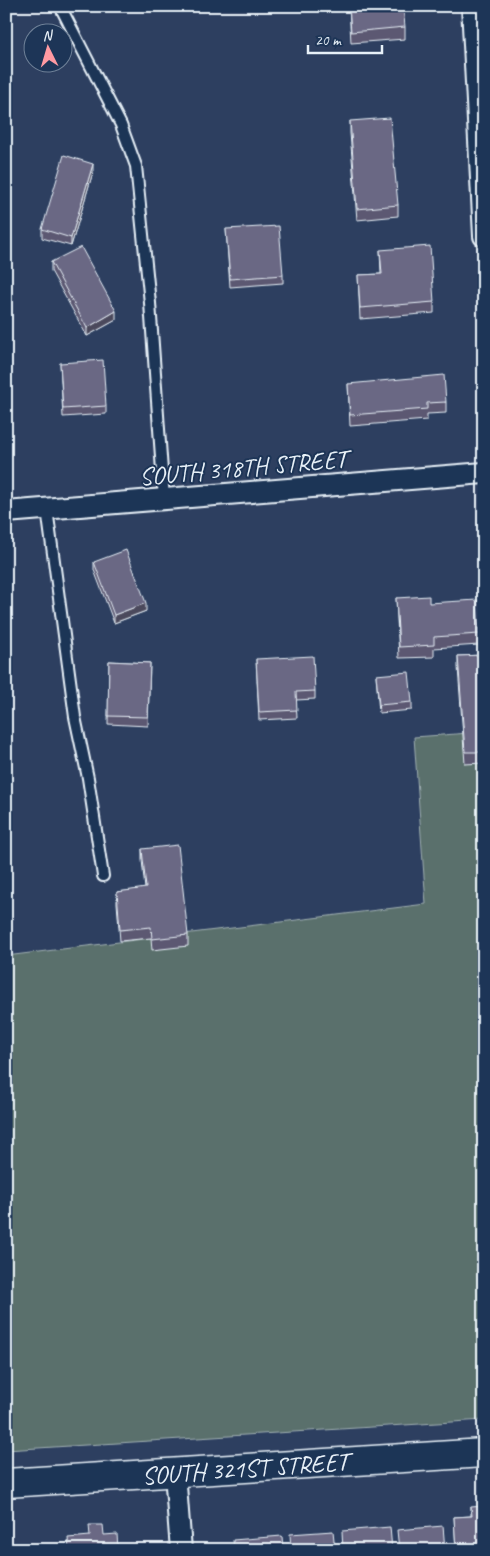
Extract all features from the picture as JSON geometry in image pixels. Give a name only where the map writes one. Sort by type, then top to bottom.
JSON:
[{"type":"main road","name":"SOUTH 321ST STREET","points":[[6,1483],[484,1453]]},
{"type":"street","points":[[472,6],[484,236]]},
{"type":"street","name":"SOUTH 318TH STREET","points":[[6,512],[484,473]]},
{"type":"street","points":[[176,1473],[181,1550]]},
{"type":"lane","points":[[60,6],[121,126],[136,166],[150,304],[164,499]]},
{"type":"lane","points":[[47,509],[75,717],[88,778],[103,876]]},
{"type":"green space","points":[[484,732],[484,1420],[6,1450],[6,956],[426,904],[414,737]]},
{"type":"building","points":[[349,6],[403,6],[405,27],[351,32]]},
{"type":"building","points":[[390,118],[398,205],[357,209],[350,121]]},
{"type":"building","points":[[64,155],[93,164],[71,238],[42,229]]},
{"type":"building","points":[[279,226],[283,275],[230,279],[226,229]]},
{"type":"building","points":[[430,246],[434,302],[360,308],[358,275],[382,274],[380,250]]},
{"type":"building","points":[[81,247],[116,311],[87,328],[51,262]]},
{"type":"building","points":[[103,360],[106,406],[63,409],[60,363]]},
{"type":"building","points":[[444,375],[446,402],[427,403],[427,409],[350,415],[348,384]]},
{"type":"building","points":[[126,550],[146,603],[114,615],[94,562]]},
{"type":"building","points":[[429,596],[429,603],[477,600],[479,634],[434,637],[434,645],[399,647],[396,598]]},
{"type":"building","points":[[6,622],[11,682],[6,682]]},
{"type":"building","points":[[484,655],[484,752],[465,752],[458,656]]},
{"type":"building","points":[[313,656],[315,691],[296,692],[297,710],[259,712],[256,659]]},
{"type":"building","points":[[109,661],[150,663],[148,717],[108,716]]},
{"type":"building","points":[[409,672],[412,702],[379,705],[376,675]]},
{"type":"building","points":[[178,845],[188,935],[152,939],[151,927],[120,930],[117,892],[146,888],[142,849]]},
{"type":"building","points":[[484,1506],[484,1550],[456,1550],[454,1517],[472,1516],[471,1507]]},
{"type":"building","points":[[89,1525],[103,1525],[104,1535],[117,1534],[118,1550],[69,1550],[68,1538],[90,1536]]},
{"type":"building","points":[[443,1526],[445,1550],[399,1550],[397,1530]]},
{"type":"building","points":[[390,1527],[392,1550],[343,1550],[342,1531]]},
{"type":"building","points":[[333,1531],[335,1550],[291,1550],[290,1534]]},
{"type":"building","points":[[282,1536],[283,1550],[234,1550],[233,1540]]},
{"type":"building","points":[[62,1547],[63,1550],[22,1550]]}]
